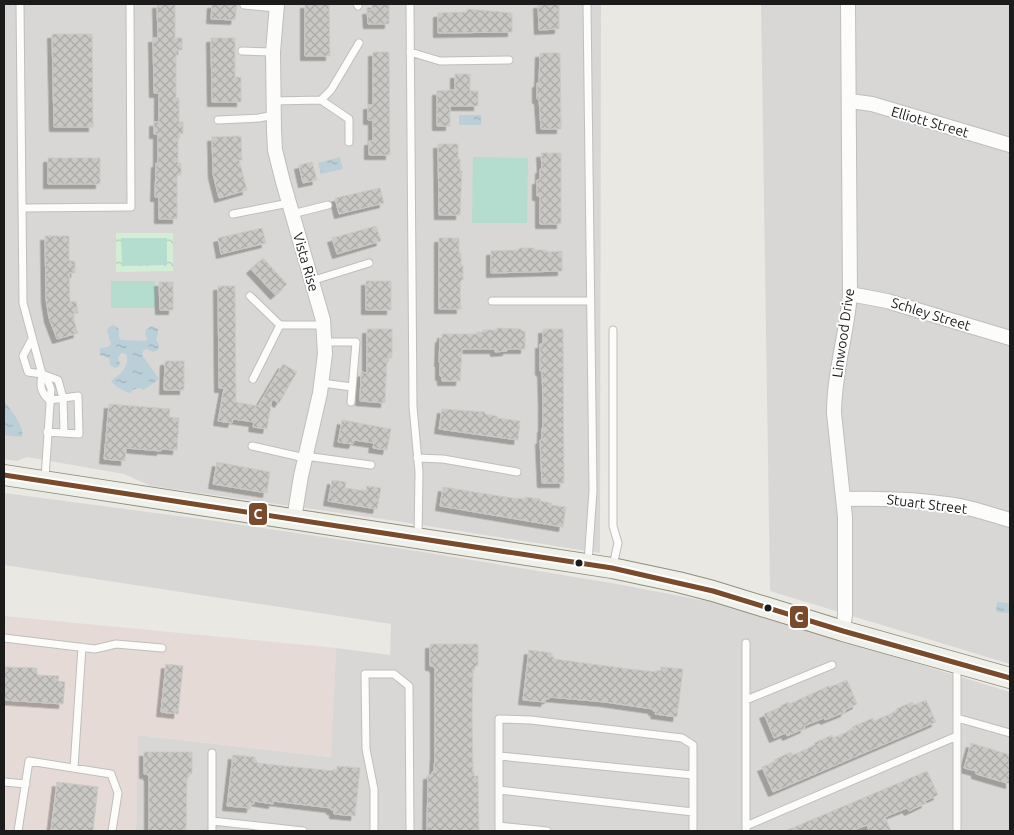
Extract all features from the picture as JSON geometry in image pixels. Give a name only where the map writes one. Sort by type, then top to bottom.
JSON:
[{"type":"street","name":"Linwood Drive","points":[[843,631],[845,605],[845,518],[834,396],[848,320],[850,294],[848,4]]},
{"type":"street","name":"Vista Rise","points":[[276,6],[273,52],[275,150],[323,325],[325,354],[322,383],[305,457],[294,519]]},
{"type":"street","name":"Elliott Street","points":[[850,101],[872,104],[1010,145]]},
{"type":"street","name":"Schley Street","points":[[850,294],[888,301],[1010,338]]},
{"type":"street","points":[[4,475],[612,568],[714,591],[843,631],[1010,678]]},
{"type":"street","name":"Stuart Street","points":[[843,500],[875,498],[917,500],[956,505],[1010,520]]},
{"type":"lane","points":[[20,4],[23,303],[42,374],[42,393],[49,400],[45,481]]},
{"type":"lane","points":[[22,208],[131,207],[130,4]]},
{"type":"lane","points":[[410,4],[413,407],[418,458],[418,538]]},
{"type":"lane","points":[[586,4],[593,491],[588,564]]},
{"type":"lane","points":[[244,5],[276,6]]},
{"type":"lane","points":[[321,100],[331,90],[359,44]]},
{"type":"lane","points":[[242,51],[273,52]]},
{"type":"lane","points":[[410,52],[440,61],[509,60]]},
{"type":"lane","points":[[274,101],[321,100],[349,119],[349,142]]},
{"type":"lane","points":[[218,120],[259,118],[274,115]]},
{"type":"lane","points":[[233,214],[328,205]]},
{"type":"lane","points":[[311,282],[369,263]]},
{"type":"lane","points":[[250,296],[280,325],[323,325]]},
{"type":"lane","points":[[492,301],[590,301]]},
{"type":"lane","points":[[253,379],[280,325]]},
{"type":"lane","points":[[612,568],[618,543],[613,526],[613,330]]},
{"type":"lane","points":[[32,339],[23,356],[28,372],[42,374],[58,380],[63,398],[64,433]]},
{"type":"lane","points":[[324,342],[356,342],[351,402]]},
{"type":"lane","points":[[322,383],[352,387]]},
{"type":"lane","points":[[48,432],[79,434],[78,396],[49,400]]},
{"type":"lane","points":[[252,446],[305,457],[371,465]]},
{"type":"lane","points":[[418,458],[443,458],[517,472]]},
{"type":"lane","points":[[4,638],[95,649],[116,644],[162,648]]},
{"type":"lane","points":[[746,643],[746,829],[957,736]]},
{"type":"lane","points":[[74,768],[82,647]]},
{"type":"lane","points":[[957,663],[957,831]]},
{"type":"lane","points":[[746,700],[832,665]]},
{"type":"lane","points":[[374,831],[374,789],[366,749],[365,674],[394,674],[409,686],[410,831]]},
{"type":"lane","points":[[957,718],[1010,733]]},
{"type":"lane","points":[[547,831],[499,828],[499,719],[531,720],[682,738],[693,745],[693,831]]},
{"type":"lane","points":[[212,753],[212,831]]},
{"type":"lane","points":[[499,756],[693,775]]},
{"type":"lane","points":[[18,831],[29,761],[111,774],[118,793],[112,831]]},
{"type":"lane","points":[[4,782],[26,784]]},
{"type":"lane","points":[[499,790],[693,812]]},
{"type":"lane","points":[[212,821],[249,828],[303,831]]},
{"type":"shaded area","points":[[4,4],[601,4],[600,553],[396,521],[151,486],[124,474],[27,457],[16,461],[4,459]]},
{"type":"shaded area","points":[[761,4],[1010,4],[1010,664],[770,591]]},
{"type":"shaded area","points":[[4,493],[216,521],[417,551],[617,584],[722,604],[1010,692],[1010,831],[136,831],[137,735],[330,757],[336,648],[390,655],[391,624],[4,565]]},
{"type":"shaded area","points":[[4,616],[336,648],[331,757],[138,735],[136,831],[4,831]]},
{"type":"green space","points":[[473,157],[528,158],[527,223],[472,223]]},
{"type":"green space","points":[[116,233],[173,233],[173,271],[116,272]]},
{"type":"green space","points":[[121,238],[167,238],[167,265],[122,266]]},
{"type":"green space","points":[[111,281],[155,281],[155,308],[111,308]]},
{"type":"water","points":[[459,115],[481,115],[481,125],[459,125]]},
{"type":"water","points":[[340,157],[343,169],[321,174],[318,163]]},
{"type":"water","points":[[114,325],[119,329],[121,340],[146,341],[146,329],[152,326],[158,329],[156,339],[159,345],[158,350],[153,352],[146,349],[142,355],[159,379],[144,390],[139,388],[132,390],[131,393],[120,389],[111,381],[124,370],[127,363],[126,354],[121,353],[118,358],[120,364],[115,368],[110,365],[109,358],[100,355],[100,348],[108,347],[111,344],[107,330],[110,326]]},
{"type":"water","points":[[4,400],[19,422],[22,437],[4,435]]},
{"type":"water","points":[[997,602],[1010,603],[1010,613],[996,612]]},
{"type":"building","points":[[157,4],[175,4],[175,38],[182,38],[182,50],[176,50],[176,98],[179,98],[179,122],[183,122],[183,134],[178,134],[178,163],[181,163],[181,175],[177,175],[177,219],[159,219],[159,197],[155,197],[158,134],[154,134],[154,122],[159,122],[159,93],[154,93],[153,38],[158,38]]},
{"type":"building","points":[[212,4],[237,4],[235,20],[211,19]]},
{"type":"building","points":[[305,4],[329,4],[330,56],[305,56]]},
{"type":"building","points":[[372,4],[389,4],[389,24],[368,24],[367,10],[372,10]]},
{"type":"building","points":[[538,4],[559,4],[559,29],[539,30]]},
{"type":"building","points":[[467,9],[512,13],[512,32],[438,33],[438,13],[467,12]]},
{"type":"building","points":[[52,34],[92,34],[93,127],[54,127]]},
{"type":"building","points":[[211,38],[235,38],[235,77],[241,77],[241,102],[212,102]]},
{"type":"building","points":[[373,52],[389,52],[390,155],[369,155],[369,141],[373,141],[373,120],[368,120],[368,105],[373,105]]},
{"type":"building","points":[[540,53],[560,53],[561,129],[541,129],[539,99],[537,99]]},
{"type":"building","points":[[455,74],[470,74],[470,91],[478,91],[478,106],[450,106],[450,126],[437,126],[437,91],[455,90]]},
{"type":"building","points":[[241,136],[242,160],[239,160],[247,190],[219,198],[213,174],[212,137]]},
{"type":"building","points":[[438,144],[458,144],[458,159],[460,159],[460,171],[462,171],[460,215],[439,215]]},
{"type":"building","points":[[541,153],[561,153],[561,224],[540,224],[540,196],[537,196],[537,180],[540,180],[540,169],[542,169]]},
{"type":"building","points":[[48,158],[100,158],[100,184],[48,184]]},
{"type":"building","points":[[312,162],[317,180],[303,183],[299,165]]},
{"type":"building","points":[[380,188],[384,203],[339,214],[335,198]]},
{"type":"building","points":[[376,226],[381,241],[337,254],[332,238]]},
{"type":"building","points":[[262,228],[266,243],[221,254],[218,238]]},
{"type":"building","points":[[45,236],[69,236],[69,261],[75,261],[75,273],[69,273],[70,302],[76,301],[78,313],[72,314],[78,333],[57,339],[49,318],[46,299]]},
{"type":"building","points":[[439,238],[459,238],[459,253],[461,253],[461,265],[463,265],[463,280],[461,280],[460,293],[461,309],[439,309]]},
{"type":"building","points":[[519,248],[534,248],[534,250],[546,250],[547,252],[562,251],[562,271],[491,273],[491,251],[519,250]]},
{"type":"building","points":[[263,258],[287,284],[275,295],[251,269]]},
{"type":"building","points":[[366,281],[391,281],[391,310],[366,310]]},
{"type":"building","points":[[159,282],[173,282],[173,310],[160,310]]},
{"type":"building","points":[[218,286],[235,286],[236,402],[258,406],[283,364],[297,372],[279,403],[272,399],[267,429],[253,427],[254,422],[233,419],[232,423],[218,421],[224,388],[219,388]]},
{"type":"building","points":[[497,328],[521,329],[521,331],[525,331],[525,349],[507,349],[507,351],[495,352],[495,349],[462,349],[460,381],[442,381],[439,362],[440,338],[442,338],[442,334],[477,334],[477,332],[483,332],[483,330],[497,330]]},
{"type":"building","points":[[367,329],[392,329],[392,358],[387,358],[385,403],[360,401],[361,372],[367,373]]},
{"type":"building","points":[[543,329],[563,329],[564,483],[542,483],[540,440],[542,439],[543,428],[543,400],[540,344],[543,344]]},
{"type":"building","points":[[165,361],[184,361],[184,390],[164,390]]},
{"type":"building","points":[[109,404],[170,409],[169,417],[179,418],[177,450],[161,449],[161,451],[126,448],[125,461],[104,459]]},
{"type":"building","points":[[442,409],[485,412],[485,414],[497,416],[497,418],[520,421],[518,440],[439,429]]},
{"type":"building","points":[[342,420],[391,429],[387,450],[373,448],[374,443],[354,440],[353,444],[338,442]]},
{"type":"building","points":[[217,462],[270,472],[267,493],[213,484]]},
{"type":"building","points":[[332,480],[346,482],[345,488],[366,491],[367,486],[381,488],[377,509],[328,501]]},
{"type":"building","points":[[443,487],[512,498],[540,499],[540,501],[552,503],[551,505],[566,507],[563,527],[440,506]]},
{"type":"building","points":[[430,644],[478,644],[478,666],[475,666],[475,669],[473,669],[472,718],[473,773],[474,776],[478,776],[479,831],[427,831],[428,775],[432,775],[432,772],[434,772],[435,754],[435,668],[430,666]]},
{"type":"building","points":[[529,650],[552,653],[554,659],[629,669],[658,672],[658,670],[661,671],[661,667],[683,669],[677,717],[655,714],[656,711],[653,711],[653,709],[605,702],[549,697],[545,702],[523,700]]},
{"type":"building","points":[[166,664],[183,666],[178,714],[161,712]]},
{"type":"building","points":[[4,667],[37,668],[37,675],[59,676],[58,681],[65,682],[63,704],[4,700]]},
{"type":"building","points":[[847,680],[857,704],[845,710],[845,712],[804,726],[805,728],[787,736],[786,733],[774,738],[764,714],[789,702],[789,704]]},
{"type":"building","points":[[926,700],[936,722],[773,792],[762,767],[775,762],[774,760],[791,752],[793,755],[815,745],[814,743],[832,735],[833,738],[854,729],[852,727],[873,718],[874,721],[912,702],[914,705]]},
{"type":"building","points":[[971,743],[1010,755],[1010,784],[976,774],[976,771],[964,768]]},
{"type":"building","points":[[144,752],[192,752],[192,774],[189,774],[189,777],[187,777],[186,831],[149,831],[149,776],[144,774]]},
{"type":"building","points":[[233,755],[255,757],[257,763],[294,767],[334,771],[337,770],[337,766],[360,768],[355,816],[334,814],[334,810],[331,810],[331,808],[273,801],[273,804],[254,801],[254,804],[251,804],[251,808],[227,806]]},
{"type":"building","points":[[927,771],[938,795],[909,811],[907,808],[885,817],[891,831],[869,831],[867,825],[851,831],[785,831]]},
{"type":"building","points":[[57,782],[98,787],[93,831],[51,831]]},
{"type":"transit line","name":"C","points":[[4,475],[612,568],[713,591],[843,631],[1010,678]]}]
